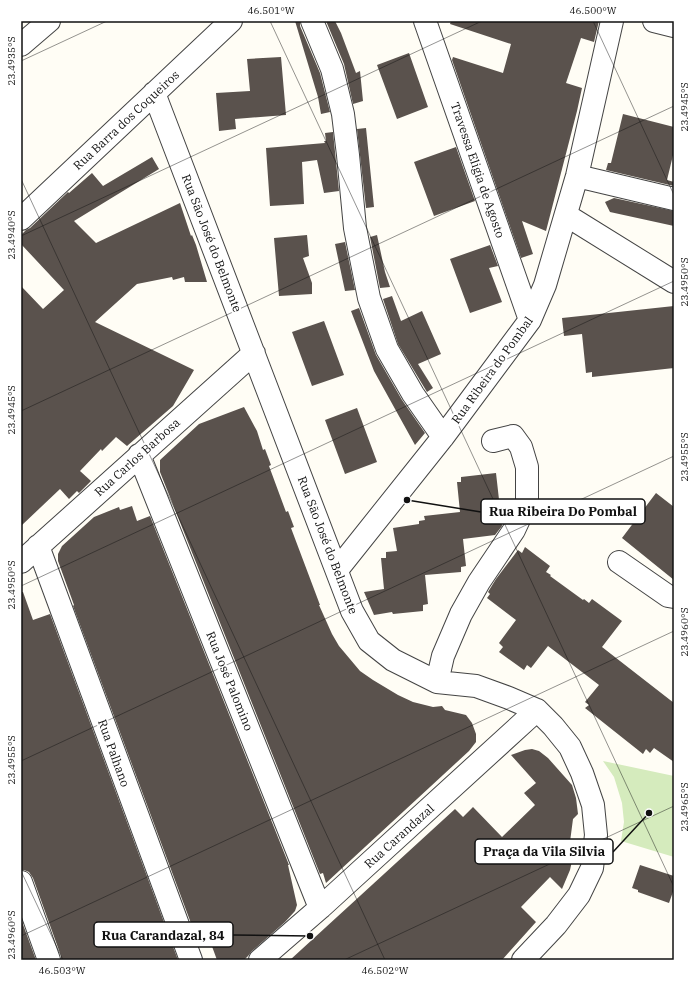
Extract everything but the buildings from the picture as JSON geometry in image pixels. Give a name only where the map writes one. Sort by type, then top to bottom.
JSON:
[{"type":"street","points":[[21,44],[50,21]]},
{"type":"street","name":"Rua Barra dos Coqueiros","points":[[21,219],[231,21]]},
{"type":"street","points":[[312,21],[332,68],[343,114],[355,228],[369,298],[387,349],[413,394],[443,437]]},
{"type":"street","name":"Travessa Eligia de Agosto","points":[[425,21],[530,320]]},
{"type":"street","name":"Rua Ribeira do Pombal","points":[[336,570],[443,437],[530,320],[545,285],[577,176],[612,21]]},
{"type":"street","points":[[654,21],[674,26]]},
{"type":"street","name":"Rua São José do Belmonte","points":[[154,93],[352,611],[369,641],[393,660],[437,682],[476,686],[537,710],[553,726],[570,747],[582,773],[593,805],[596,835],[592,868],[579,895],[556,925],[523,960]]},
{"type":"street","points":[[577,176],[674,199]]},
{"type":"street","points":[[566,215],[674,282]]},
{"type":"street","name":"Rua Carlos Barbosa","points":[[21,562],[254,353]]},
{"type":"street","points":[[437,682],[443,656],[461,614],[479,582],[514,530],[527,502],[527,467],[521,447],[513,436],[493,441]]},
{"type":"street","name":"Rua José Palomino","points":[[139,455],[320,908]]},
{"type":"street","name":"Rua Palhano","points":[[38,546],[191,960]]},
{"type":"street","points":[[619,562],[668,596],[674,597]]},
{"type":"street","name":"Rua Carandazal","points":[[260,960],[320,908],[537,710]]},
{"type":"street","points":[[21,882],[50,960]]},
{"type":"green space","points":[[603,761],[674,776],[674,857],[621,841],[624,822],[622,803],[614,777]]},
{"type":"place","name":"Rua Ribeira Do Pombal","points":[[407,500]]},
{"type":"place","name":"Praça da Vila Silvia","points":[[649,813]]},
{"type":"place","name":"Rua Carandazal, 84","points":[[310,936]]}]
